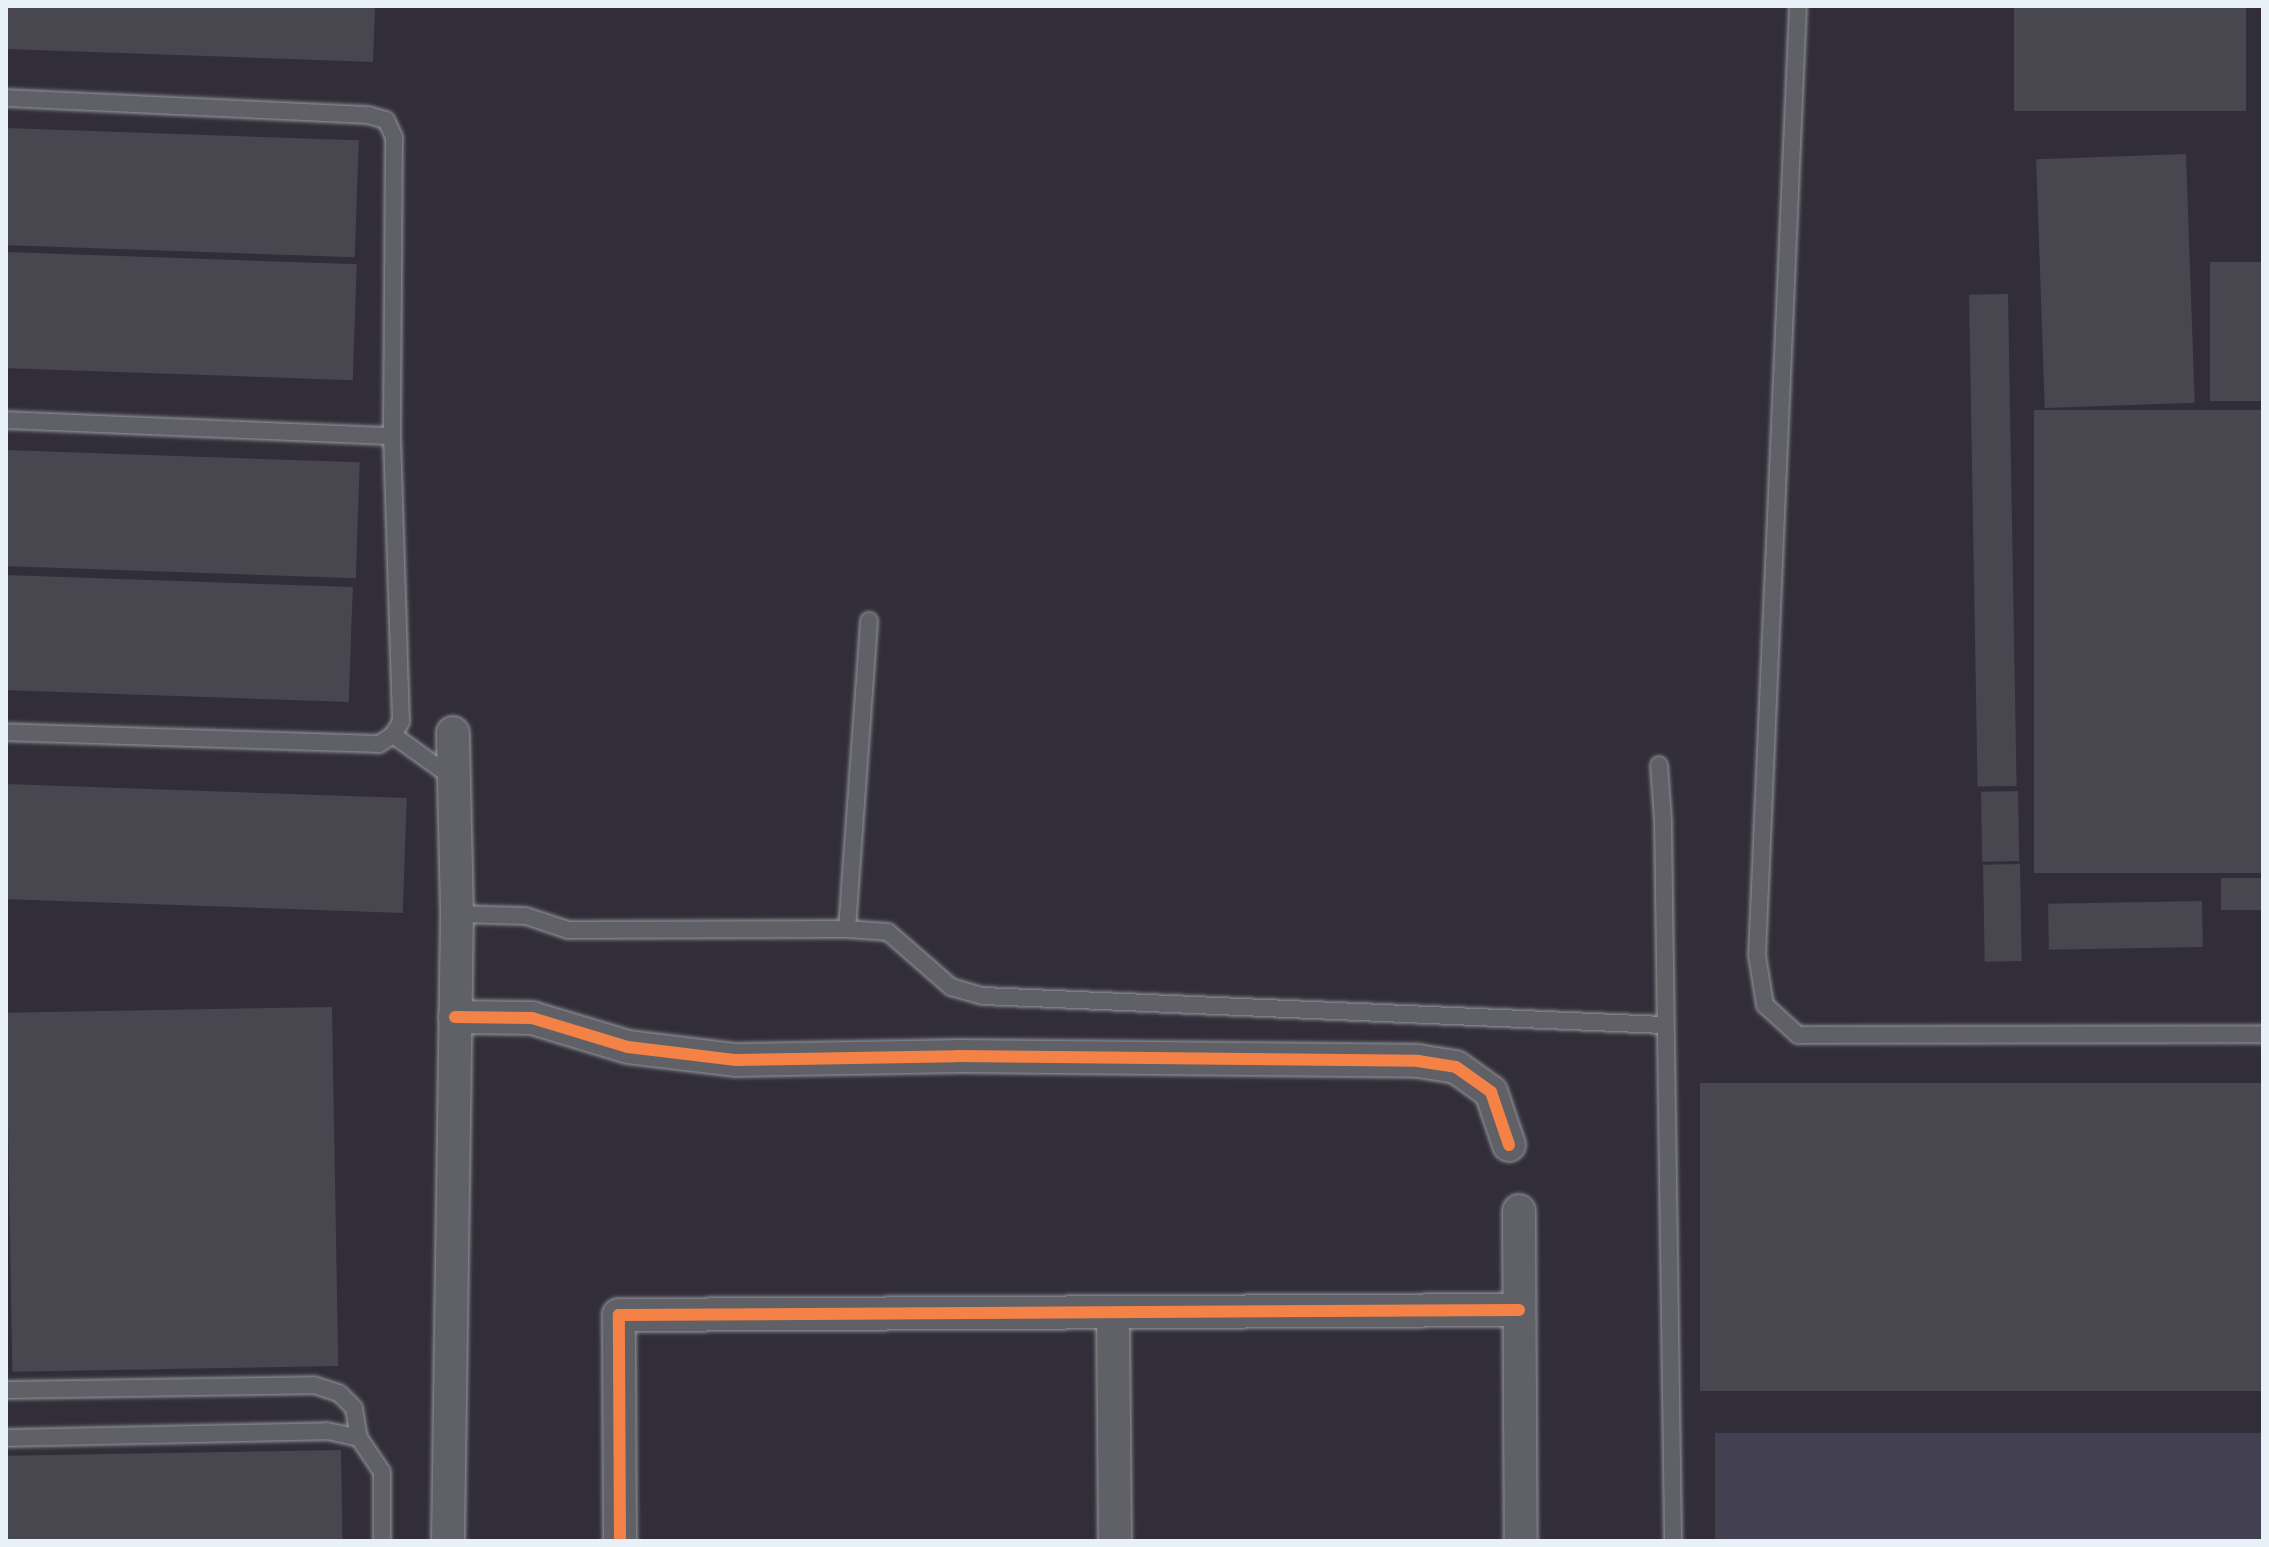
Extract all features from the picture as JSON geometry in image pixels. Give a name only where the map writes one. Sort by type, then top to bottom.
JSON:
[{"type":"street","points":[[448,1541],[457,914],[453,733]]},
{"type":"street","points":[[455,1017],[532,1018],[628,1047],[736,1060],[957,1056],[1418,1061],[1456,1067],[1491,1092],[1509,1145]]},
{"type":"street","points":[[1519,1211],[1521,1541]]},
{"type":"street","points":[[620,1541],[619,1315],[1519,1310]]},
{"type":"street","points":[[1113,1312],[1115,1541]]},
{"type":"lane","points":[[1798,6],[1757,955],[1765,1005],[1798,1035],[2263,1034]]},
{"type":"lane","points":[[6,98],[368,115],[386,120],[394,137],[392,436],[401,722],[393,735],[379,744],[6,732]]},
{"type":"lane","points":[[6,420],[392,436]]},
{"type":"lane","points":[[847,929],[869,621]]},
{"type":"lane","points":[[393,735],[455,779]]},
{"type":"lane","points":[[1659,765],[1673,1541]]},
{"type":"lane","points":[[457,914],[526,916],[568,930],[847,929],[888,932],[951,987],[983,996],[1664,1025]]},
{"type":"lane","points":[[6,1390],[314,1385],[339,1393],[354,1408],[359,1438],[382,1472],[382,1541]]},
{"type":"lane","points":[[6,1438],[327,1431],[359,1438]]},
{"type":"shaded area","points":[[1715,1433],[2263,1433],[2263,1541],[1715,1541]]},
{"type":"building","points":[[6,6],[375,6],[373,62],[6,49]]},
{"type":"building","points":[[2014,6],[2246,6],[2246,111],[2014,111]]},
{"type":"building","points":[[6,128],[359,140],[355,257],[6,245]]},
{"type":"building","points":[[2186,154],[2195,403],[2045,408],[2036,159]]},
{"type":"building","points":[[6,252],[357,264],[353,380],[6,368]]},
{"type":"building","points":[[2210,262],[2263,262],[2263,401],[2210,401]]},
{"type":"building","points":[[2008,294],[2017,786],[1978,787],[1969,295]]},
{"type":"building","points":[[2034,410],[2263,410],[2263,873],[2034,873]]},
{"type":"building","points":[[6,450],[360,462],[356,578],[6,566]]},
{"type":"building","points":[[6,575],[353,587],[349,702],[6,690]]},
{"type":"building","points":[[6,784],[407,798],[403,913],[6,899]]},
{"type":"building","points":[[2018,791],[2019,861],[1982,862],[1981,792]]},
{"type":"building","points":[[2020,864],[2022,961],[1985,962],[1983,865]]},
{"type":"building","points":[[2221,878],[2263,878],[2263,910],[2221,910]]},
{"type":"building","points":[[2202,901],[2203,947],[2049,950],[2048,904]]},
{"type":"building","points":[[332,1007],[338,1366],[12,1372],[6,1013]]},
{"type":"building","points":[[1700,1083],[2263,1083],[2263,1391],[1700,1391]]},
{"type":"building","points":[[341,1450],[343,1541],[8,1541],[6,1456]]},
{"type":"cycle path","points":[[455,1017],[532,1018],[628,1047],[736,1060],[957,1056],[1418,1061],[1456,1067],[1491,1092],[1509,1145]]},
{"type":"cycle path","points":[[620,1541],[619,1315],[1519,1310]]}]
